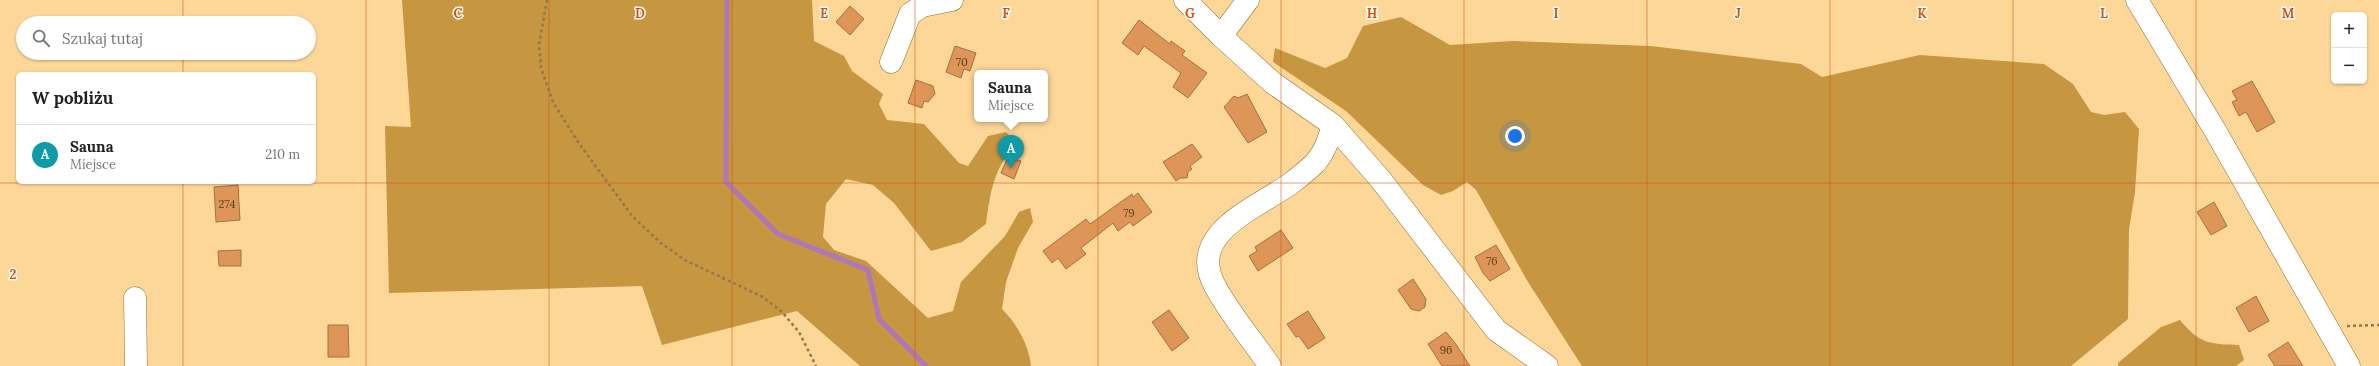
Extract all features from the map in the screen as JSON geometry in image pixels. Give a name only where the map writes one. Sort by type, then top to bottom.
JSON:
[{"type":"street","points":[[891,62],[910,14],[922,6],[952,0]]},
{"type":"street","points":[[1185,0],[1221,36],[1273,83],[1333,125],[1381,180],[1496,330],[1548,366]]},
{"type":"street","points":[[1221,36],[1248,0]]},
{"type":"street","points":[[2137,0],[2216,132],[2349,366]]},
{"type":"street","points":[[1270,366],[1214,286],[1208,258],[1211,246],[1220,232],[1236,218],[1290,184],[1316,162],[1326,146],[1333,125]]},
{"type":"street","points":[[135,298],[136,366]]},
{"type":"path","points":[[547,0],[538,44],[541,68],[553,102],[578,142],[624,205],[633,217],[661,243],[685,260],[762,298],[782,312],[799,332],[816,366]]},
{"type":"path","points":[[2327,328],[2379,325]]},
{"type":"shaded area","points":[[402,0],[812,0],[814,41],[844,56],[852,71],[883,94],[879,104],[887,120],[924,124],[959,163],[968,166],[988,136],[1006,132],[1017,144],[1003,161],[994,181],[986,224],[962,242],[931,251],[894,203],[873,185],[846,179],[826,204],[823,237],[834,250],[866,261],[928,318],[953,311],[961,282],[1005,236],[1019,212],[1030,208],[1033,222],[1018,248],[1006,282],[1002,309],[1013,321],[1021,335],[1028,350],[1031,366],[860,366],[797,311],[662,345],[642,286],[389,293],[385,126],[411,127]]},
{"type":"shaded area","points":[[1401,17],[1450,45],[1512,41],[1651,46],[1801,64],[1822,77],[1920,55],[2044,64],[2073,84],[2091,112],[2104,115],[2125,112],[2139,129],[2135,192],[2129,229],[2128,319],[2071,366],[1582,366],[1528,282],[1476,190],[1467,182],[1453,191],[1441,195],[1423,185],[1346,111],[1273,62],[1275,48],[1325,68],[1347,58],[1363,26]]},
{"type":"shaded area","points":[[2180,320],[2193,334],[2206,341],[2220,344],[2239,345],[2244,360],[2236,366],[2118,366],[2118,363],[2161,327]]},
{"type":"building","points":[[850,6],[864,19],[850,35],[836,22]]},
{"type":"building","points":[[1139,20],[1170,44],[1171,41],[1185,51],[1182,55],[1207,73],[1188,98],[1173,87],[1181,73],[1144,46],[1138,55],[1122,43]]},
{"type":"building","points":[[955,46],[976,53],[970,71],[964,69],[961,78],[946,72]]},
{"type":"building","points":[[916,80],[933,86],[935,94],[928,102],[924,101],[922,108],[908,103]]},
{"type":"building","points":[[2252,81],[2275,122],[2257,132],[2246,112],[2239,116],[2232,102],[2237,100],[2232,91]]},
{"type":"building","points":[[1247,94],[1267,132],[1248,143],[1224,107],[1234,96],[1238,98]]},
{"type":"building","points":[[1192,144],[1202,157],[1190,166],[1192,169],[1188,172],[1187,178],[1180,178],[1176,181],[1163,162]]},
{"type":"building","points":[[1008,157],[1021,161],[1014,179],[1001,173]]},
{"type":"building","points":[[238,185],[240,220],[216,222],[214,187]]},
{"type":"building","points":[[1138,193],[1152,212],[1133,226],[1130,222],[1118,231],[1113,223],[1081,248],[1086,254],[1066,269],[1058,258],[1052,263],[1043,251],[1086,219],[1090,224],[1132,194],[1133,197]]},
{"type":"building","points":[[2214,202],[2227,226],[2211,235],[2197,212]]},
{"type":"building","points":[[1281,230],[1293,248],[1258,271],[1249,256],[1257,251],[1255,247]]},
{"type":"building","points":[[1496,245],[1510,269],[1490,281],[1483,273],[1475,257]]},
{"type":"building","points":[[241,250],[241,266],[219,266],[218,251]]},
{"type":"building","points":[[1413,279],[1426,299],[1425,307],[1419,311],[1411,309],[1398,290]]},
{"type":"building","points":[[2256,296],[2269,321],[2249,332],[2236,308]]},
{"type":"building","points":[[1169,310],[1189,338],[1172,351],[1152,322]]},
{"type":"building","points":[[1308,311],[1325,338],[1308,349],[1299,336],[1296,337],[1287,324]]},
{"type":"building","points":[[328,325],[348,325],[349,357],[328,357]]},
{"type":"building","points":[[1446,332],[1470,366],[1442,366],[1428,344]]},
{"type":"building","points":[[2288,342],[2303,366],[2275,366],[2268,355]]},
{"type":"waterway","points":[[727,0],[726,182],[778,234],[868,270],[879,319],[926,366]]},
{"type":"place","name":"Sauna","points":[[1011,168]]}]
